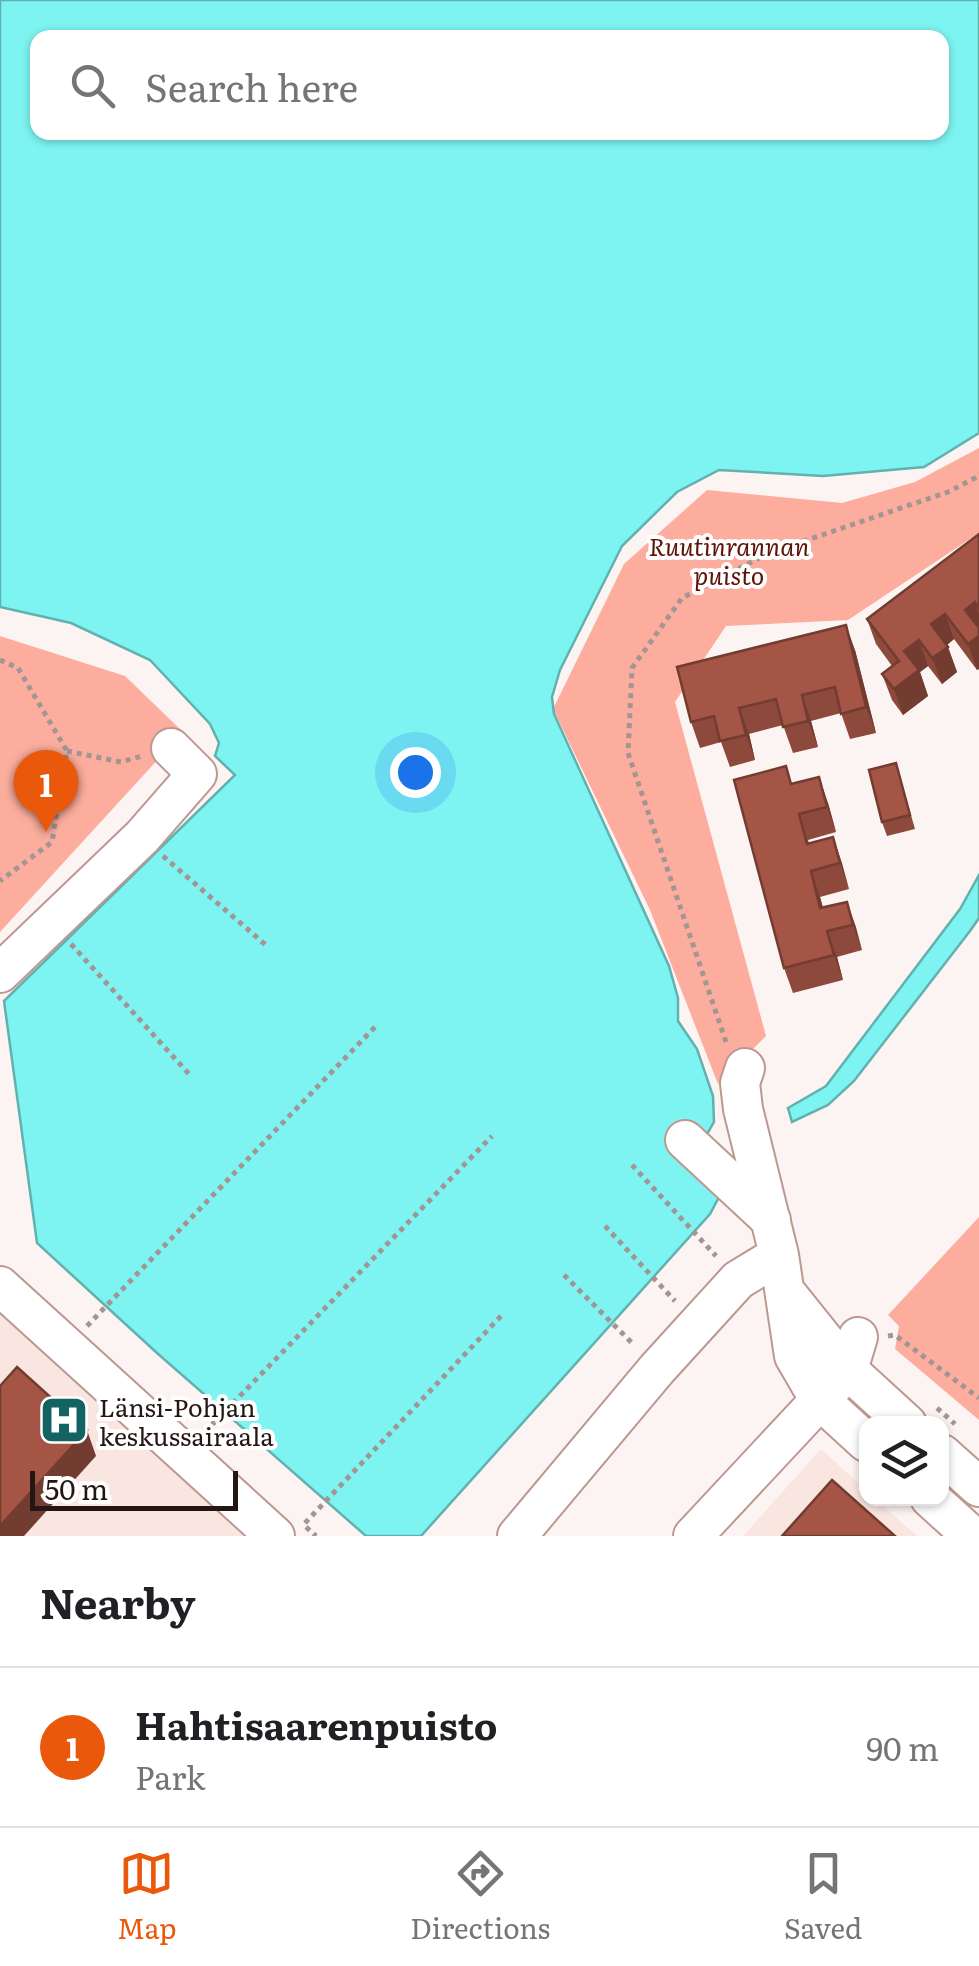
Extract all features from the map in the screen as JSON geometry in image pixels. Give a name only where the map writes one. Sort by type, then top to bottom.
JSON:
[{"type":"street","points":[[0,973],[142,838],[197,774],[171,748]]},
{"type":"street","points":[[744,1068],[740,1083],[742,1110],[775,1238],[794,1356],[818,1399],[859,1436]]},
{"type":"street","points":[[685,1140],[775,1238]]},
{"type":"street","points":[[517,1536],[657,1369],[775,1238]]},
{"type":"street","points":[[0,1286],[289,1531]]},
{"type":"street","points":[[786,1294],[853,1354],[901,1416]]},
{"type":"street","points":[[693,1536],[818,1399],[853,1354]]},
{"type":"street","points":[[949,1460],[979,1487]]},
{"type":"street","points":[[939,1506],[972,1536]]},
{"type":"path","points":[[744,1068],[730,1055],[628,753],[632,668],[682,598],[769,554],[948,492],[979,476]]},
{"type":"path","points":[[0,660],[18,668],[67,751],[52,842],[0,881]]},
{"type":"path","points":[[67,751],[121,762],[171,748]]},
{"type":"path","points":[[142,838],[267,946]]},
{"type":"path","points":[[52,924],[189,1074]]},
{"type":"path","points":[[85,1329],[375,1027]]},
{"type":"path","points":[[203,1434],[492,1136]]},
{"type":"path","points":[[632,1164],[738,1280]]},
{"type":"path","points":[[604,1226],[698,1325]]},
{"type":"path","points":[[564,1275],[657,1369]]},
{"type":"path","points":[[289,1531],[502,1315]]},
{"type":"path","points":[[853,1354],[895,1336],[979,1398]]},
{"type":"shaded area","name":"Länsi-Pohjan keskussairaala","points":[[0,1304],[257,1536],[0,1536]]},
{"type":"shaded area","points":[[821,1449],[859,1484],[859,1506],[884,1506],[917,1536],[743,1536]]},
{"type":"green space","name":"Ruutinrannan puisto","points":[[979,448],[979,533],[848,620],[726,626],[675,702],[766,1036],[718,1084],[650,910],[553,709],[624,564],[707,490],[842,503],[915,482]]},
{"type":"green space","points":[[0,636],[125,676],[183,732],[0,932]]},
{"type":"green space","points":[[979,1217],[979,1420],[895,1349],[899,1326],[888,1315]]},
{"type":"water","points":[[0,0],[979,0],[979,433],[924,467],[823,476],[719,470],[677,492],[622,546],[560,670],[552,697],[554,714],[669,966],[678,998],[678,1021],[697,1049],[713,1096],[714,1122],[706,1136],[719,1197],[710,1214],[421,1536],[366,1536],[37,1243],[4,1001],[235,775],[215,756],[219,743],[210,724],[150,660],[71,623],[0,607]]},
{"type":"water","points":[[979,875],[979,918],[970,931],[854,1081],[828,1105],[792,1122],[788,1108],[826,1086],[960,909]]},
{"type":"building","points":[[979,534],[979,608],[975,602],[965,610],[979,628],[979,636],[968,644],[945,614],[931,624],[948,647],[932,658],[919,640],[904,651],[919,670],[894,689],[882,674],[899,661],[867,619]]},
{"type":"building","points":[[846,625],[866,707],[841,714],[835,687],[802,695],[808,721],[783,727],[776,699],[739,708],[746,735],[720,741],[714,716],[691,722],[677,667]]},
{"type":"building","points":[[896,763],[910,815],[882,822],[869,770]]},
{"type":"building","points":[[786,766],[791,784],[819,777],[827,807],[799,814],[807,844],[833,837],[840,863],[811,871],[820,908],[847,902],[853,925],[827,931],[834,955],[784,968],[734,780]]},
{"type":"building","points":[[17,1367],[87,1430],[0,1526],[0,1386]]},
{"type":"building","points":[[832,1480],[895,1536],[782,1536]]},
{"type":"place","name":"Hahtisaarenpuisto","points":[[46,832]]},
{"type":"place","name":"Länsi-Pohjan keskussairaala","points":[[64,1420]]}]
